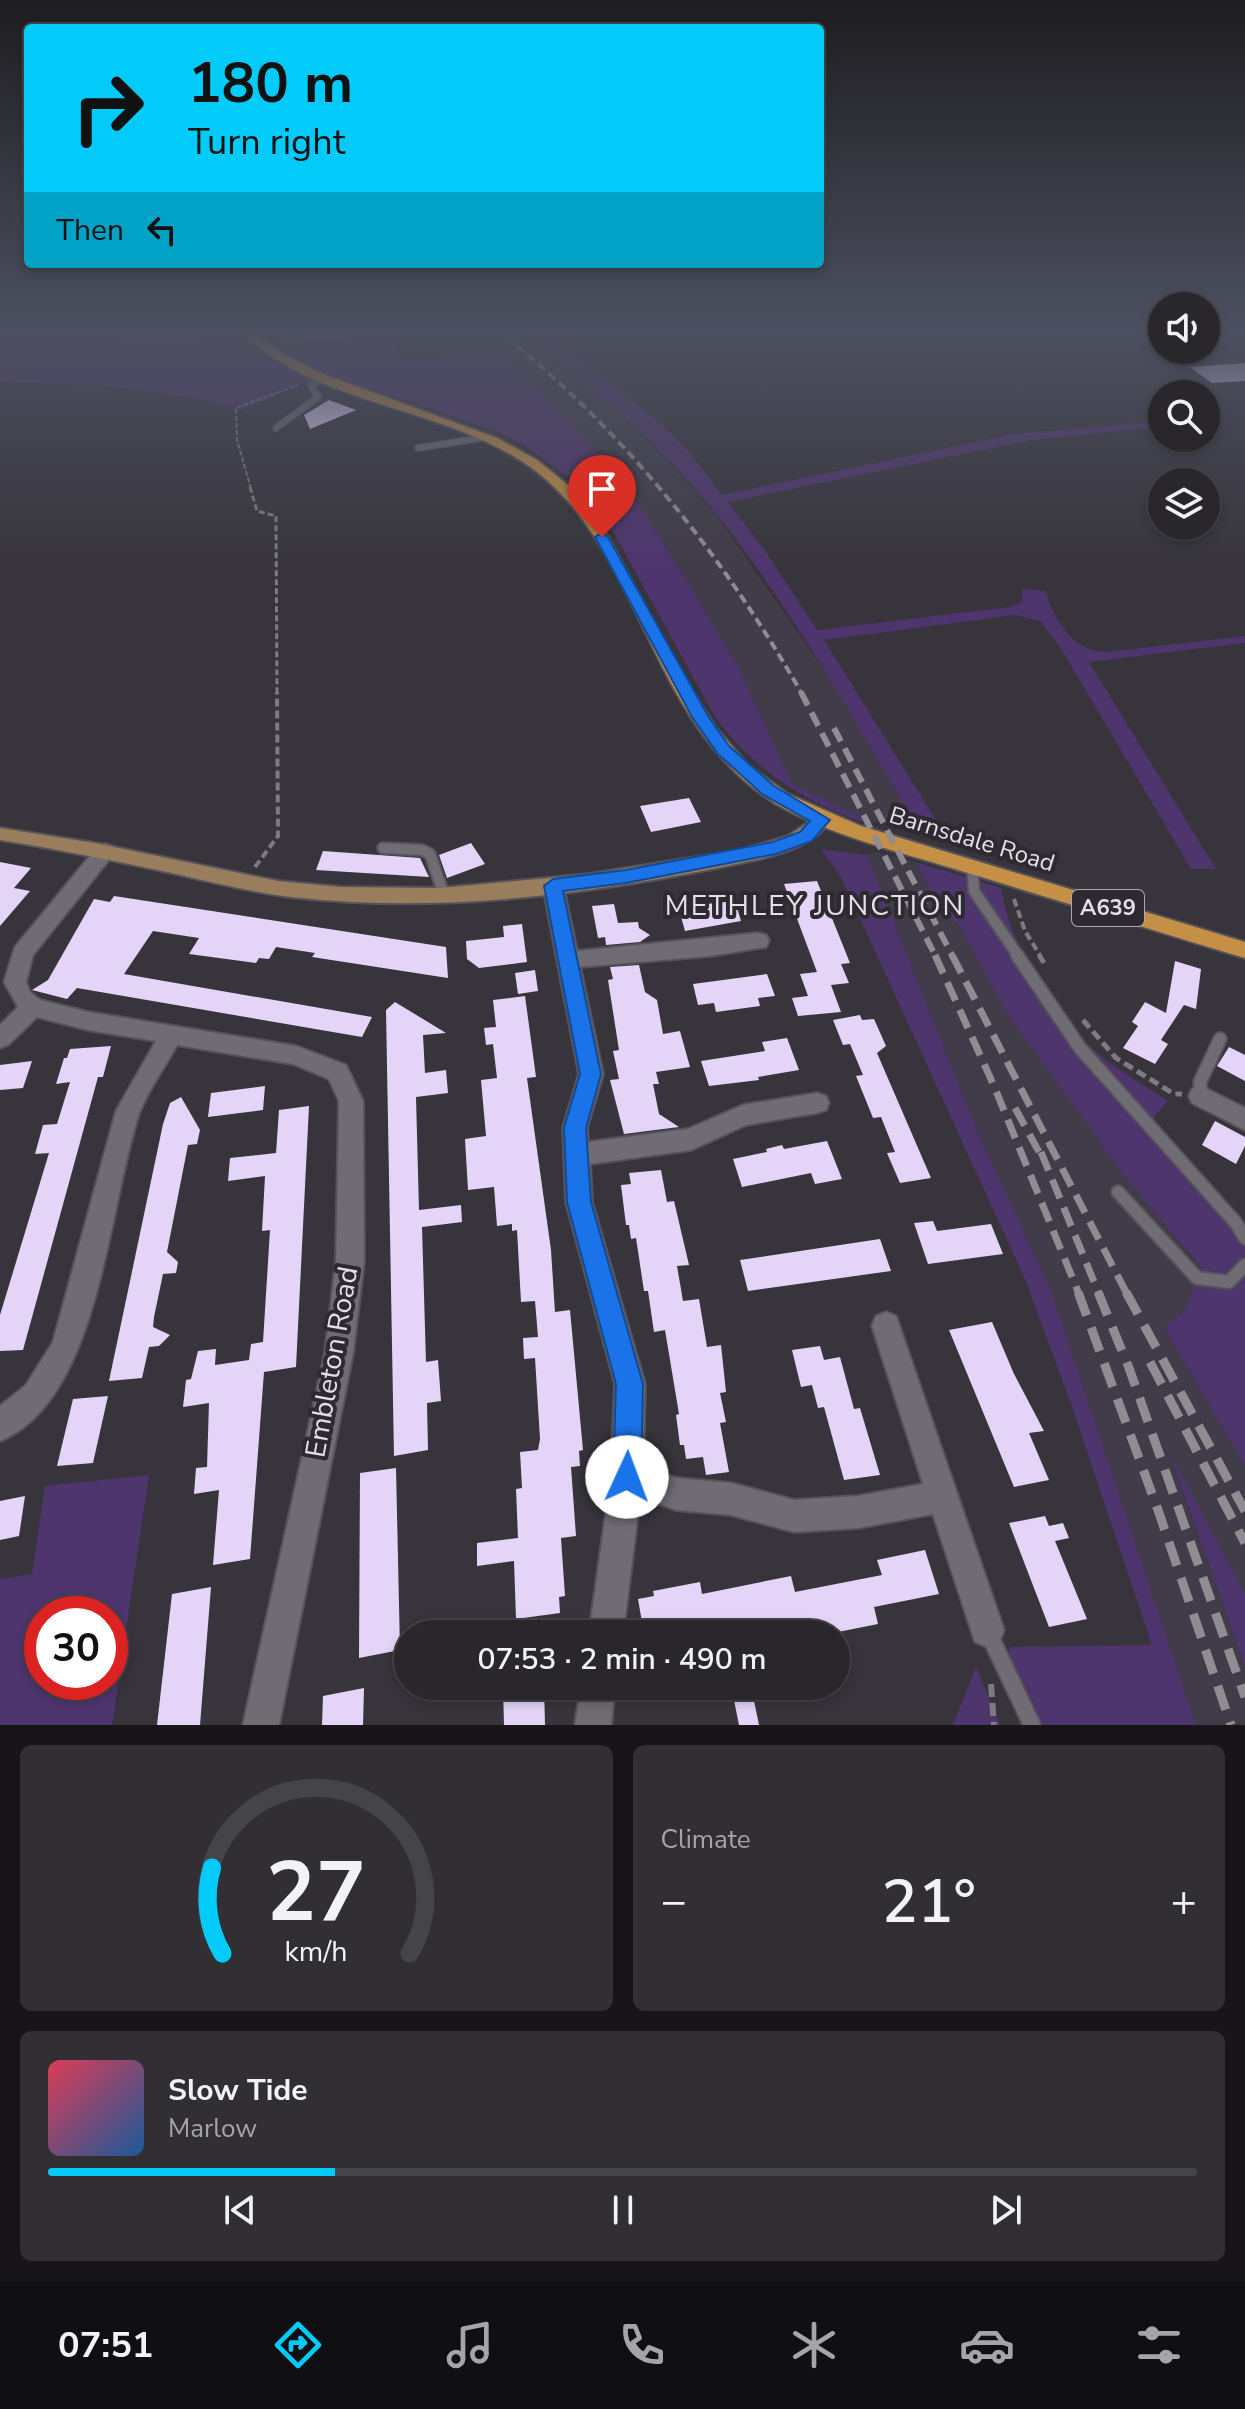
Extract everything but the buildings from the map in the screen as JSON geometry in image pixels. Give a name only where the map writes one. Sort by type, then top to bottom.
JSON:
[{"type":"main road","name":"A639","points":[[408,408],[487,437],[524,456],[556,481],[583,508],[700,717],[724,750],[768,790],[821,820]]},
{"type":"main road","points":[[0,834],[105,851],[244,881],[337,895],[444,895],[553,886],[640,874],[776,848],[806,837],[821,820]]},
{"type":"main road","name":"Barnsdale Road","points":[[821,820],[1245,950]]},
{"type":"street","points":[[0,1039],[33,1007],[21,997],[15,982],[23,953],[105,851]]},
{"type":"street","points":[[553,886],[591,1074],[575,1128],[579,1202],[630,1384],[627,1477],[608,1620]]},
{"type":"street","points":[[566,960],[673,949],[712,949],[758,941]]},
{"type":"street","name":"Embleton Road","points":[[33,1007],[88,1021],[296,1055],[338,1072],[351,1101],[350,1261],[339,1353],[261,1725]]},
{"type":"street","points":[[0,1426],[36,1395],[66,1348],[128,1111],[171,1035]]},
{"type":"street","points":[[1201,1096],[1245,1120]]},
{"type":"street","points":[[575,1155],[691,1139],[743,1115],[817,1103]]},
{"type":"street","points":[[886,1326],[987,1630]]},
{"type":"street","points":[[627,1477],[676,1494],[731,1499],[794,1516],[858,1512],[941,1497]]},
{"type":"street","points":[[593,1725],[596,1700]]},
{"type":"lane","points":[[276,428],[302,408]]},
{"type":"lane","points":[[418,448],[487,437]]},
{"type":"lane","points":[[383,848],[422,850],[430,854],[444,895]]},
{"type":"lane","points":[[972,865],[974,891],[1080,1048],[1236,1223],[1245,1238]]},
{"type":"lane","points":[[1201,1096],[1200,1082],[1220,1039]]},
{"type":"lane","points":[[1118,1192],[1197,1278],[1229,1282],[1245,1265]]},
{"type":"lane","points":[[987,1630],[1032,1725]]},
{"type":"path","points":[[236,408],[237,440],[257,511],[276,516],[278,836],[244,881]]},
{"type":"path","points":[[1009,877],[1025,931],[1047,967]]},
{"type":"path","points":[[1082,1019],[1116,1058],[1138,1073],[1174,1094],[1201,1096]]},
{"type":"shaded area","points":[[430,408],[558,408],[643,510],[737,664],[792,784],[861,817],[865,823],[801,794],[746,753],[715,717],[614,533],[596,506],[571,479],[519,442]]},
{"type":"shaded area","points":[[558,408],[614,408],[714,512],[835,686],[913,820],[865,823],[861,817],[792,784],[737,664],[643,510]]},
{"type":"shaded area","points":[[614,408],[641,408],[690,453],[722,495],[1014,434],[1148,422],[1148,428],[1032,440],[728,502],[766,552],[817,630],[1010,607],[1022,602],[1022,589],[1046,591],[1055,616],[1066,632],[1089,649],[1106,652],[1245,636],[1245,643],[1089,662],[1216,869],[1191,869],[1060,647],[1040,621],[1015,615],[824,640],[947,833],[913,820],[795,624],[743,548],[670,462]]},
{"type":"shaded area","points":[[821,849],[867,855],[977,1130],[1050,1288],[1196,1725],[1043,1725],[1010,1660],[1009,1647],[1152,1645],[1071,1404],[1025,1279],[841,877]]},
{"type":"shaded area","points":[[876,852],[915,862],[945,914],[960,925],[1008,1013],[1127,1179],[1202,1268],[1185,1310],[1164,1327],[1245,1466],[1245,1594],[1170,1458],[1245,1666],[1245,1725],[1196,1725],[1050,1288],[977,1130],[867,855]]},
{"type":"shaded area","points":[[915,862],[1001,888],[1019,948],[1051,1003],[1099,1054],[1168,1101],[1150,1121],[1245,1225],[1245,1466],[1164,1327],[1185,1310],[1201,1267],[1127,1179],[1007,1013],[960,926],[945,914]]},
{"type":"shaded area","points":[[1168,1450],[1245,1594],[1245,1666]]},
{"type":"shaded area","points":[[149,1475],[128,1617],[128,1596],[24,1596],[24,1700],[116,1700],[112,1725],[0,1725],[0,1579],[32,1574],[45,1486]]},
{"type":"shaded area","points":[[976,1667],[1000,1725],[953,1725]]},
{"type":"railway","points":[[585,408],[627,451],[704,543],[739,592],[802,694]]},
{"type":"railway","points":[[801,692],[935,955]]},
{"type":"railway","points":[[834,728],[953,957]]},
{"type":"railway","points":[[935,955],[994,1086],[1079,1294]]},
{"type":"railway","points":[[952,955],[1127,1294]]},
{"type":"railway","points":[[1015,1108],[1044,1161]]},
{"type":"railway","points":[[1041,1152],[1099,1294]]},
{"type":"railway","points":[[1078,1292],[1158,1510],[1231,1725]]},
{"type":"railway","points":[[1098,1292],[1129,1368],[1245,1697]]},
{"type":"railway","points":[[1126,1292],[1245,1511]]},
{"type":"railway","points":[[1150,1362],[1245,1543]]},
{"type":"district","name":"METHLEY JUNCTION","points":[[815,906]]},
{"type":"route","points":[[602,537],[700,717],[724,750],[768,790],[821,820],[806,837],[776,848],[697,864],[553,886],[591,1074],[575,1128],[579,1202],[630,1384],[627,1477]]}]
